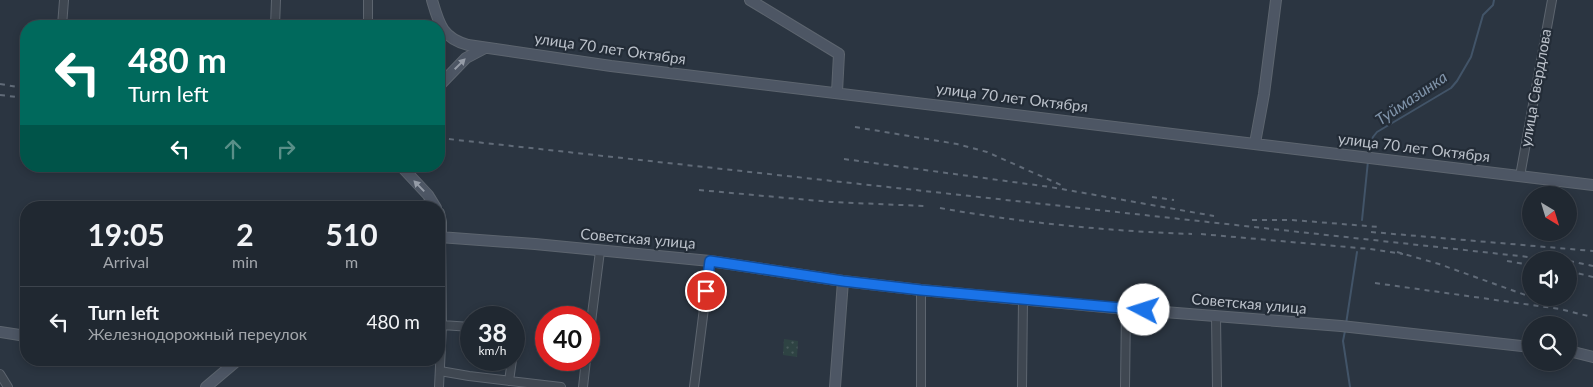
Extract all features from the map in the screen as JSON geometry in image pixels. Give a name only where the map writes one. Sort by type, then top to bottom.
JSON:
[{"type":"street","points":[[62,20],[64,0]]},
{"type":"street","points":[[275,20],[276,0]]},
{"type":"street","points":[[368,0],[368,20]]},
{"type":"street","name":"улица 70 лет Октября","points":[[432,0],[438,20]]},
{"type":"street","points":[[750,0],[838,54],[837,92]]},
{"type":"street","points":[[1255,143],[1264,94],[1276,0]]},
{"type":"street","name":"улица Свердлова","points":[[1520,176],[1552,0]]},
{"type":"street","name":"улица 70 лет Октября","points":[[445,33],[452,40],[468,46],[611,66],[1593,185]]},
{"type":"street","points":[[445,80],[466,58],[485,48]]},
{"type":"street","points":[[406,172],[431,201]]},
{"type":"street","name":"Советская улица","points":[[445,237],[710,261],[843,281],[921,290],[1346,327],[1522,346]]},
{"type":"street","points":[[593,306],[600,251]]},
{"type":"street","points":[[694,387],[710,261]]},
{"type":"street","points":[[836,387],[843,281]]},
{"type":"street","points":[[921,290],[921,387]]},
{"type":"street","points":[[1022,299],[1022,387]]},
{"type":"street","points":[[1125,387],[1126,309]]},
{"type":"street","points":[[1216,316],[1217,387]]},
{"type":"street","points":[[445,325],[460,326]]},
{"type":"street","points":[[0,332],[20,335]]},
{"type":"street","points":[[1577,353],[1593,357]]},
{"type":"street","points":[[206,387],[231,366]]},
{"type":"street","points":[[439,387],[440,366]]},
{"type":"street","points":[[440,371],[561,387]]},
{"type":"street","points":[[510,381],[511,371]]},
{"type":"street","points":[[583,387],[585,371]]},
{"type":"street","points":[[0,374],[8,387]]},
{"type":"green space","points":[[784,339],[798,341],[797,357],[783,355]]},
{"type":"waterway","name":"Туймазинка","points":[[1368,154],[1373,137],[1377,132],[1451,88],[1457,81],[1471,57],[1483,15],[1493,5],[1494,0]]},
{"type":"waterway","name":"Туймазинка","points":[[1362,220],[1368,161]]},
{"type":"waterway","name":"Туймазинка","points":[[1346,324],[1357,252]]},
{"type":"waterway","name":"Туймазинка","points":[[1345,331],[1343,341],[1350,387]]},
{"type":"railway","points":[[0,84],[20,87]]},
{"type":"railway","points":[[0,95],[20,97]]},
{"type":"railway","points":[[855,127],[957,144],[987,152],[1061,185]]},
{"type":"railway","points":[[445,139],[1522,256]]},
{"type":"railway","points":[[844,159],[1050,187],[1214,216]]},
{"type":"railway","points":[[699,190],[831,202],[924,206]]},
{"type":"railway","points":[[1152,197],[1174,200]]},
{"type":"railway","points":[[940,208],[1066,226],[1192,234]]},
{"type":"railway","points":[[1252,220],[1292,220],[1379,227]]},
{"type":"railway","points":[[1371,232],[1593,251]]},
{"type":"railway","points":[[1201,234],[1370,249],[1403,254]]},
{"type":"railway","points":[[1397,252],[1439,264],[1522,294]]},
{"type":"railway","points":[[1507,261],[1522,264]]},
{"type":"railway","points":[[1577,263],[1593,266]]},
{"type":"railway","points":[[1577,273],[1593,277]]},
{"type":"railway","points":[[1375,283],[1560,309],[1592,317]]},
{"type":"route","points":[[706,291],[710,261],[843,281],[921,290],[1144,310]]}]
